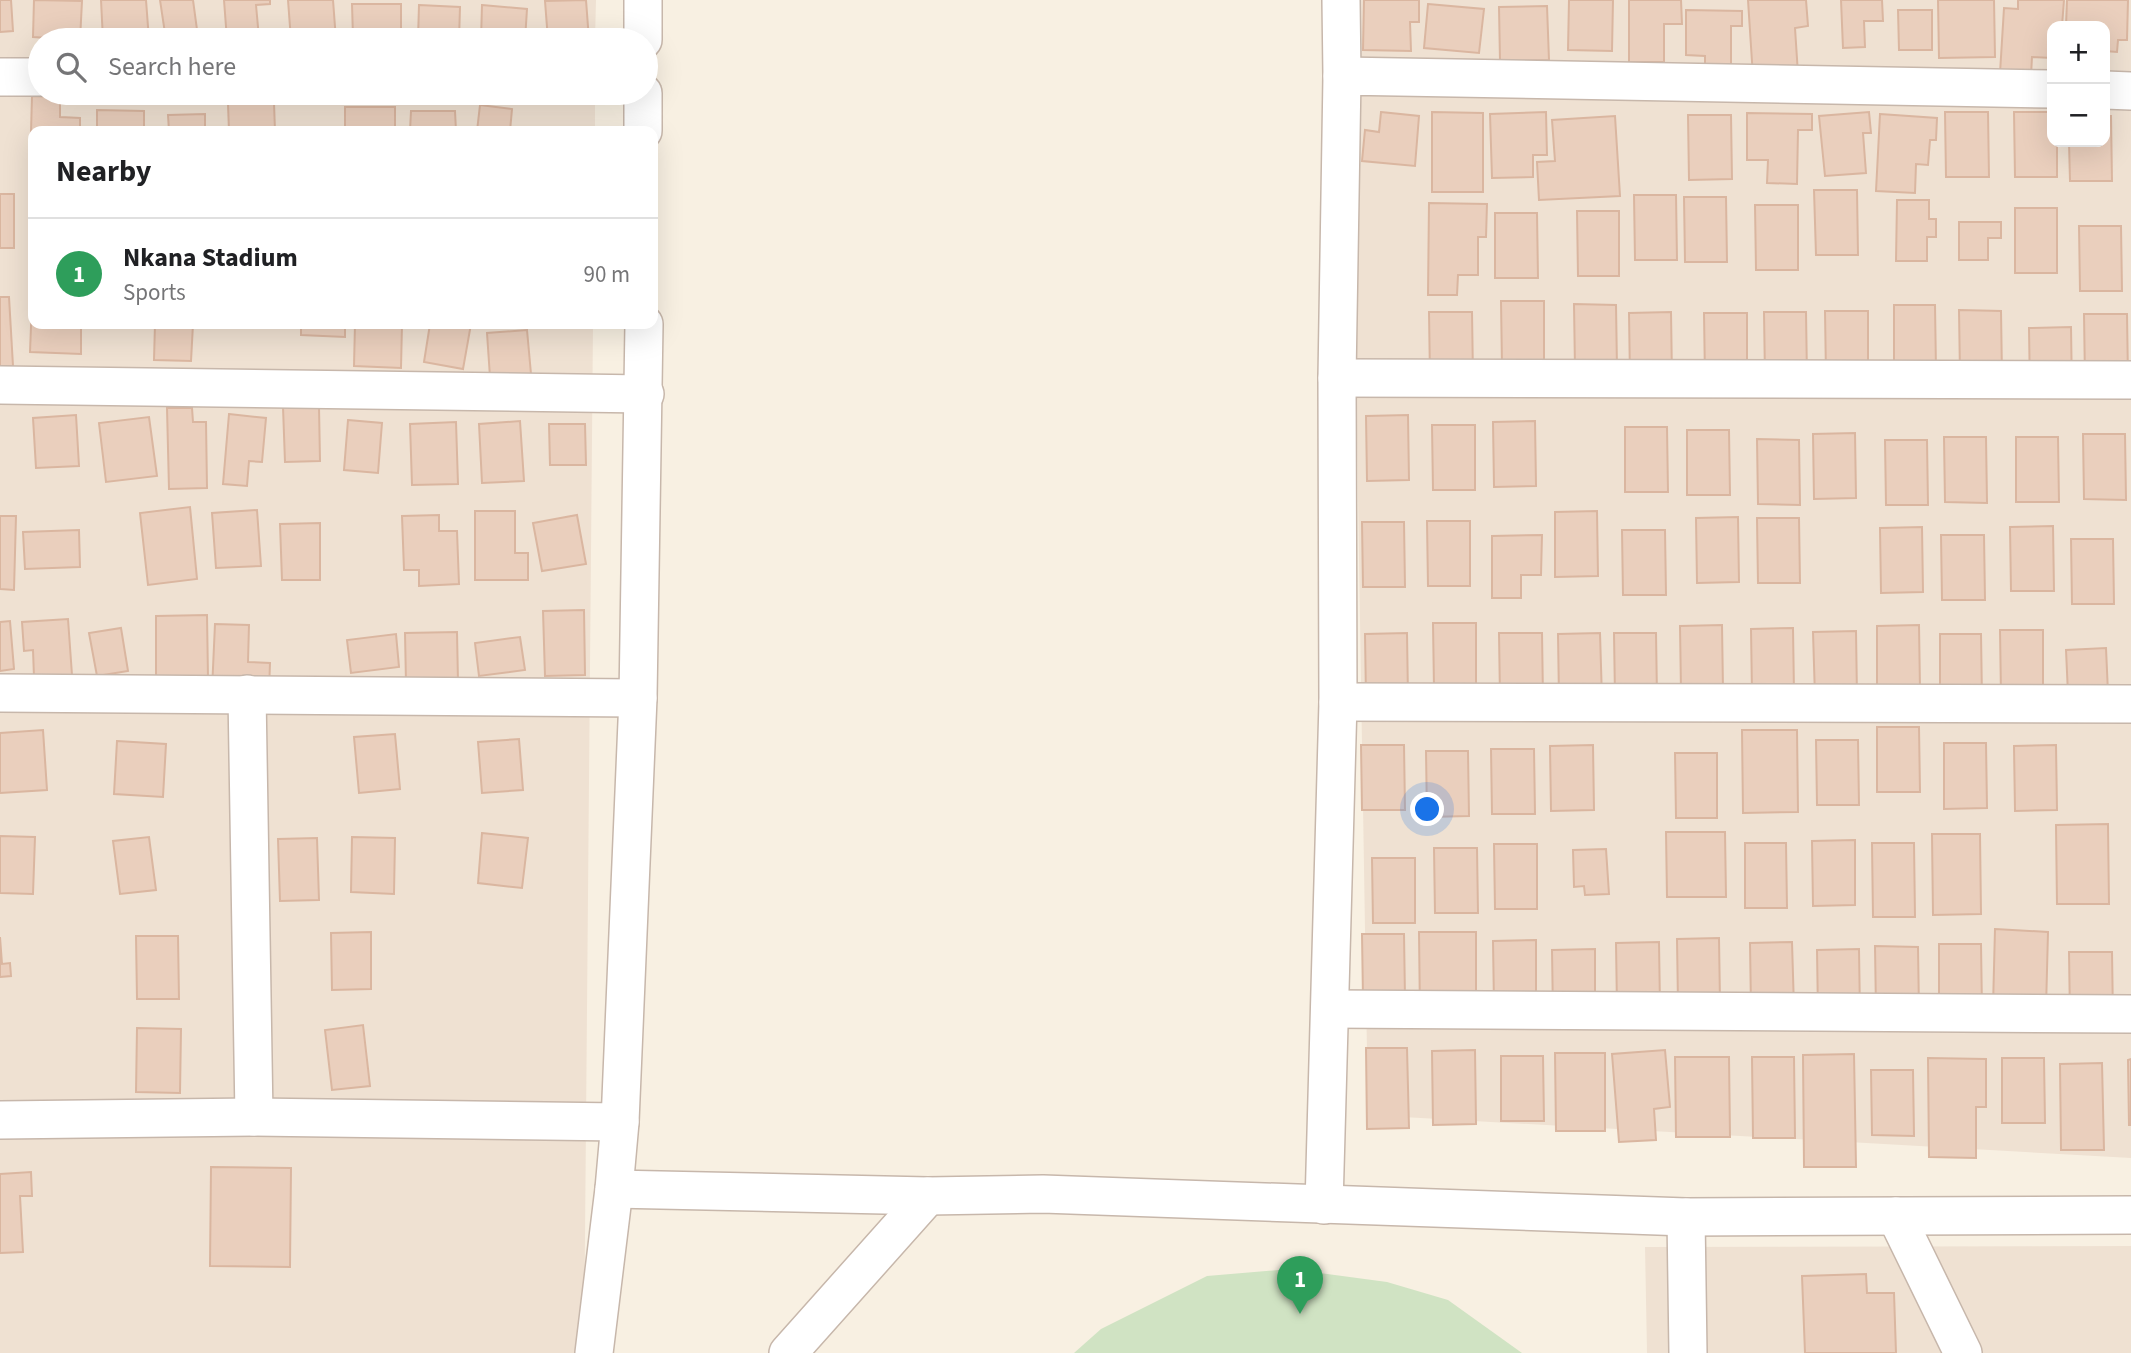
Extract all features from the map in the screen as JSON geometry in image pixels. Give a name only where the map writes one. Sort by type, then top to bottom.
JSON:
[{"type":"street","points":[[643,0],[643,28]]},
{"type":"street","points":[[1324,1205],[1338,702],[1337,378],[1342,0]]},
{"type":"street","points":[[1342,76],[2047,89]]},
{"type":"street","points":[[0,77],[28,77]]},
{"type":"street","points":[[2110,90],[2131,91]]},
{"type":"street","points":[[643,105],[643,126]]},
{"type":"street","points":[[594,1353],[620,1122],[638,698],[644,329]]},
{"type":"street","points":[[1337,378],[2131,380]]},
{"type":"street","points":[[0,385],[645,394]]},
{"type":"street","points":[[0,693],[638,698]]},
{"type":"street","points":[[247,694],[254,1117]]},
{"type":"street","points":[[1338,702],[2131,704]]},
{"type":"street","points":[[1330,1009],[2131,1014]]},
{"type":"street","points":[[0,1120],[254,1117],[620,1122]]},
{"type":"street","points":[[614,1189],[928,1196],[1043,1194],[1686,1217],[2131,1215]]},
{"type":"street","points":[[788,1353],[928,1196]]},
{"type":"street","points":[[1896,1216],[1963,1353]]},
{"type":"street","points":[[1686,1217],[1688,1353]]},
{"type":"shaded area","points":[[0,0],[596,0],[595,28],[28,28],[28,105],[595,105],[595,126],[28,126],[28,329],[593,329],[584,1353],[0,1353]]},
{"type":"shaded area","points":[[1350,0],[2131,0],[2131,1158],[1368,1115]]},
{"type":"shaded area","points":[[2131,1246],[2131,1353],[1647,1353],[1645,1247]]},
{"type":"green space","points":[[1290,1269],[1387,1282],[1448,1300],[1522,1353],[1074,1353],[1101,1329],[1207,1276]]},
{"type":"building","points":[[0,0],[11,0],[13,31],[0,32]]},
{"type":"building","points":[[34,0],[82,1],[81,28],[33,28]]},
{"type":"building","points":[[101,0],[146,0],[148,28],[102,28]]},
{"type":"building","points":[[160,0],[193,0],[197,28],[164,28]]},
{"type":"building","points":[[224,0],[270,0],[270,4],[256,5],[258,28],[226,28]]},
{"type":"building","points":[[288,0],[333,0],[335,28],[290,28]]},
{"type":"building","points":[[586,0],[588,28],[547,28],[545,1]]},
{"type":"building","points":[[1364,0],[1419,0],[1419,22],[1410,22],[1411,51],[1363,50]]},
{"type":"building","points":[[1569,0],[1613,0],[1612,51],[1568,50]]},
{"type":"building","points":[[1629,0],[1681,0],[1682,24],[1664,24],[1664,62],[1629,62]]},
{"type":"building","points":[[1748,0],[1806,0],[1808,26],[1795,28],[1798,74],[1753,77]]},
{"type":"building","points":[[1841,0],[1882,0],[1883,21],[1864,21],[1865,47],[1843,48]]},
{"type":"building","points":[[1938,0],[1994,0],[1995,57],[1939,58]]},
{"type":"building","points":[[2018,0],[2064,0],[2062,21],[2047,21],[2047,58],[2032,57],[2031,76],[2000,73],[2004,8],[2018,9]]},
{"type":"building","points":[[2067,0],[2128,0],[2127,40],[2118,40],[2117,52],[2110,51],[2110,21],[2066,21]]},
{"type":"building","points":[[352,4],[401,4],[401,28],[353,28]]},
{"type":"building","points":[[1428,4],[1484,9],[1479,53],[1424,48]]},
{"type":"building","points":[[419,5],[460,7],[459,28],[418,28]]},
{"type":"building","points":[[482,5],[527,9],[526,28],[481,28]]},
{"type":"building","points":[[1547,6],[1549,60],[1500,61],[1499,7]]},
{"type":"building","points":[[1686,10],[1742,11],[1742,26],[1731,26],[1731,70],[1705,69],[1705,56],[1686,55]]},
{"type":"building","points":[[1898,10],[1932,10],[1932,50],[1899,50]]},
{"type":"building","points":[[32,105],[60,105],[60,117],[80,118],[80,126],[31,126]]},
{"type":"building","points":[[228,105],[274,105],[275,126],[229,126]]},
{"type":"building","points":[[480,105],[512,109],[510,126],[478,126]]},
{"type":"building","points":[[345,107],[395,107],[395,126],[345,126]]},
{"type":"building","points":[[97,110],[144,111],[144,126],[97,126]]},
{"type":"building","points":[[411,111],[455,111],[456,126],[410,126]]},
{"type":"building","points":[[1381,112],[1419,116],[1415,166],[1362,161],[1365,130],[1379,132]]},
{"type":"building","points":[[1432,112],[1483,113],[1483,192],[1432,192]]},
{"type":"building","points":[[1546,112],[1547,155],[1533,155],[1533,177],[1492,178],[1490,114]]},
{"type":"building","points":[[1869,112],[1871,133],[1863,133],[1866,173],[1825,176],[1819,116]]},
{"type":"building","points":[[1945,112],[1988,112],[1989,177],[1946,177]]},
{"type":"building","points":[[2014,112],[2047,112],[2047,147],[2057,147],[2057,177],[2015,177]]},
{"type":"building","points":[[1747,113],[1812,114],[1812,130],[1798,130],[1797,184],[1767,183],[1768,160],[1747,160]]},
{"type":"building","points":[[205,114],[205,126],[169,126],[168,115]]},
{"type":"building","points":[[1880,114],[1937,118],[1936,140],[1930,140],[1928,165],[1916,164],[1915,193],[1876,191]]},
{"type":"building","points":[[1688,115],[1731,115],[1732,179],[1689,180]]},
{"type":"building","points":[[1615,116],[1620,196],[1539,200],[1537,162],[1555,161],[1552,120]]},
{"type":"building","points":[[2111,116],[2112,181],[2070,181],[2069,147],[2110,147]]},
{"type":"building","points":[[1814,190],[1857,190],[1858,255],[1816,255]]},
{"type":"building","points":[[0,194],[14,194],[14,248],[0,248]]},
{"type":"building","points":[[1634,195],[1676,195],[1677,260],[1635,260]]},
{"type":"building","points":[[1684,197],[1726,197],[1727,262],[1685,262]]},
{"type":"building","points":[[1897,200],[1929,200],[1929,219],[1936,219],[1936,237],[1927,237],[1927,261],[1896,261]]},
{"type":"building","points":[[1429,203],[1487,204],[1486,237],[1478,237],[1478,275],[1458,275],[1457,295],[1428,295]]},
{"type":"building","points":[[1755,205],[1798,205],[1798,270],[1756,270]]},
{"type":"building","points":[[2015,208],[2057,208],[2057,273],[2015,273]]},
{"type":"building","points":[[1577,211],[1619,211],[1619,276],[1578,276]]},
{"type":"building","points":[[1495,213],[1537,213],[1538,278],[1495,278]]},
{"type":"building","points":[[1959,222],[2001,222],[2001,238],[1988,238],[1988,260],[1959,260]]},
{"type":"building","points":[[2079,226],[2121,226],[2122,291],[2080,291]]},
{"type":"building","points":[[0,297],[9,297],[13,366],[0,366]]},
{"type":"building","points":[[1501,301],[1544,301],[1544,366],[1502,366]]},
{"type":"building","points":[[1574,304],[1616,305],[1617,369],[1575,369]]},
{"type":"building","points":[[1894,305],[1935,305],[1936,370],[1894,370]]},
{"type":"building","points":[[1959,310],[2001,311],[2002,376],[1960,375]]},
{"type":"building","points":[[1825,311],[1868,311],[1868,376],[1826,376]]},
{"type":"building","points":[[1429,312],[1472,312],[1473,377],[1430,377]]},
{"type":"building","points":[[1671,312],[1672,378],[1630,378],[1629,313]]},
{"type":"building","points":[[1764,312],[1806,312],[1807,377],[1765,377]]},
{"type":"building","points":[[1704,313],[1747,313],[1747,378],[1705,378]]},
{"type":"building","points":[[2084,314],[2127,314],[2128,379],[2085,379]]},
{"type":"building","points":[[2071,327],[2072,392],[2030,393],[2029,328]]},
{"type":"building","points":[[31,329],[81,329],[81,354],[30,352]]},
{"type":"building","points":[[155,329],[193,329],[191,361],[154,360]]},
{"type":"building","points":[[301,329],[345,329],[345,337],[301,335]]},
{"type":"building","points":[[355,329],[402,329],[401,368],[354,366]]},
{"type":"building","points":[[429,329],[470,329],[463,369],[424,362]]},
{"type":"building","points":[[527,330],[531,374],[490,377],[487,333]]},
{"type":"building","points":[[283,407],[319,407],[320,461],[285,462]]},
{"type":"building","points":[[167,408],[192,408],[193,422],[206,422],[207,488],[169,489]]},
{"type":"building","points":[[229,414],[266,418],[262,462],[249,461],[247,486],[223,484]]},
{"type":"building","points":[[76,415],[79,466],[36,468],[33,418]]},
{"type":"building","points":[[1408,415],[1409,480],[1367,481],[1366,416]]},
{"type":"building","points":[[149,417],[157,476],[106,482],[99,423]]},
{"type":"building","points":[[348,420],[382,423],[378,473],[344,470]]},
{"type":"building","points":[[520,421],[524,481],[482,483],[479,424]]},
{"type":"building","points":[[1535,421],[1536,486],[1494,487],[1493,422]]},
{"type":"building","points":[[456,422],[458,484],[412,485],[410,424]]},
{"type":"building","points":[[549,424],[585,424],[586,465],[550,465]]},
{"type":"building","points":[[1432,425],[1475,425],[1475,490],[1433,490]]},
{"type":"building","points":[[1625,427],[1667,427],[1668,492],[1625,492]]},
{"type":"building","points":[[1687,430],[1729,430],[1730,495],[1687,495]]},
{"type":"building","points":[[1855,433],[1856,498],[1814,499],[1813,434]]},
{"type":"building","points":[[2083,434],[2125,434],[2126,500],[2084,499]]},
{"type":"building","points":[[1944,437],[1986,437],[1987,503],[1945,502]]},
{"type":"building","points":[[2016,437],[2058,437],[2059,502],[2016,502]]},
{"type":"building","points":[[1757,439],[1799,440],[1800,505],[1758,504]]},
{"type":"building","points":[[1885,440],[1927,440],[1928,505],[1886,505]]},
{"type":"building","points":[[190,507],[197,579],[148,585],[140,513]]},
{"type":"building","points":[[257,510],[261,566],[216,568],[212,513]]},
{"type":"building","points":[[475,511],[515,511],[515,553],[528,553],[528,580],[475,580]]},
{"type":"building","points":[[1597,511],[1598,576],[1555,577],[1555,512]]},
{"type":"building","points":[[439,515],[439,531],[457,531],[459,584],[419,586],[419,570],[404,570],[402,516]]},
{"type":"building","points":[[577,515],[586,564],[542,571],[533,523]]},
{"type":"building","points":[[0,516],[16,516],[14,590],[0,589]]},
{"type":"building","points":[[1738,517],[1739,582],[1697,583],[1696,518]]},
{"type":"building","points":[[1757,518],[1799,518],[1800,583],[1758,583]]},
{"type":"building","points":[[1427,521],[1470,521],[1470,586],[1428,586]]},
{"type":"building","points":[[1362,522],[1404,522],[1405,587],[1363,587]]},
{"type":"building","points":[[320,523],[320,580],[282,580],[280,524]]},
{"type":"building","points":[[2053,526],[2054,591],[2011,591],[2010,527]]},
{"type":"building","points":[[1922,527],[1923,592],[1881,593],[1880,528]]},
{"type":"building","points":[[79,530],[80,567],[25,569],[23,532]]},
{"type":"building","points":[[1622,530],[1665,530],[1666,595],[1623,595]]},
{"type":"building","points":[[1542,535],[1541,575],[1521,575],[1521,598],[1492,598],[1492,536]]},
{"type":"building","points":[[1941,535],[1984,535],[1985,600],[1942,600]]},
{"type":"building","points":[[2071,539],[2113,539],[2114,604],[2072,604]]},
{"type":"building","points":[[584,610],[585,675],[545,676],[543,611]]},
{"type":"building","points":[[207,615],[208,678],[156,678],[156,616]]},
{"type":"building","points":[[68,619],[72,675],[34,677],[33,650],[24,651],[22,622]]},
{"type":"building","points":[[10,621],[14,669],[0,671],[0,622]]},
{"type":"building","points":[[1433,623],[1476,623],[1476,688],[1434,688]]},
{"type":"building","points":[[215,624],[249,625],[248,662],[270,663],[269,691],[212,690]]},
{"type":"building","points":[[1722,625],[1723,690],[1681,691],[1680,626]]},
{"type":"building","points":[[1919,625],[1920,690],[1877,691],[1877,626]]},
{"type":"building","points":[[121,628],[128,671],[97,676],[89,633]]},
{"type":"building","points":[[1793,628],[1794,693],[1752,694],[1751,629]]},
{"type":"building","points":[[2000,630],[2043,630],[2043,695],[2001,695]]},
{"type":"building","points":[[1856,631],[1857,697],[1815,697],[1813,632]]},
{"type":"building","points":[[457,632],[458,682],[406,683],[405,633]]},
{"type":"building","points":[[1407,633],[1408,698],[1366,699],[1365,634]]},
{"type":"building","points":[[1499,633],[1542,633],[1543,698],[1500,698]]},
{"type":"building","points":[[1600,633],[1602,699],[1559,699],[1558,634]]},
{"type":"building","points":[[1614,633],[1656,633],[1657,697],[1615,697]]},
{"type":"building","points":[[396,634],[399,667],[351,673],[347,640]]},
{"type":"building","points":[[1940,634],[1981,634],[1982,699],[1940,699]]},
{"type":"building","points":[[520,637],[525,670],[479,676],[475,643]]},
{"type":"building","points":[[2106,648],[2108,693],[2068,694],[2066,650]]},
{"type":"building","points":[[1877,727],[1919,727],[1920,792],[1877,792]]},
{"type":"building","points":[[43,730],[47,790],[0,793],[0,733]]},
{"type":"building","points":[[1742,730],[1797,730],[1798,812],[1743,813]]},
{"type":"building","points":[[395,734],[400,789],[359,793],[354,737]]},
{"type":"building","points":[[519,739],[523,790],[482,793],[478,742]]},
{"type":"building","points":[[1816,740],[1858,740],[1859,805],[1817,805]]},
{"type":"building","points":[[117,741],[166,744],[163,797],[114,794]]},
{"type":"building","points":[[1944,743],[1986,743],[1987,808],[1944,809]]},
{"type":"building","points":[[1361,745],[1404,745],[1405,810],[1362,810]]},
{"type":"building","points":[[1593,745],[1594,810],[1551,811],[1550,746]]},
{"type":"building","points":[[2056,745],[2057,810],[2015,811],[2014,746]]},
{"type":"building","points":[[1491,749],[1534,749],[1535,814],[1492,814]]},
{"type":"building","points":[[1426,751],[1468,751],[1469,816],[1427,817]]},
{"type":"building","points":[[1675,753],[1717,753],[1717,818],[1676,818]]},
{"type":"building","points":[[2108,824],[2109,904],[2057,904],[2056,825]]},
{"type":"building","points":[[1666,832],[1725,832],[1726,897],[1667,897]]},
{"type":"building","points":[[482,833],[528,838],[522,888],[478,883]]},
{"type":"building","points":[[1932,834],[1980,834],[1981,914],[1933,915]]},
{"type":"building","points":[[0,836],[35,837],[33,894],[0,893]]},
{"type":"building","points":[[149,837],[156,890],[120,894],[113,841]]},
{"type":"building","points":[[352,837],[395,838],[394,894],[351,892]]},
{"type":"building","points":[[317,838],[319,900],[280,901],[278,839]]},
{"type":"building","points":[[1855,840],[1855,905],[1813,906],[1812,841]]},
{"type":"building","points":[[1745,843],[1786,843],[1787,908],[1745,908]]},
{"type":"building","points":[[1872,843],[1914,843],[1915,917],[1873,917]]},
{"type":"building","points":[[1494,844],[1537,844],[1537,909],[1495,909]]},
{"type":"building","points":[[1434,848],[1477,848],[1478,913],[1435,913]]},
{"type":"building","points":[[1606,849],[1609,894],[1585,895],[1584,886],[1574,887],[1573,850]]},
{"type":"building","points":[[1372,858],[1415,858],[1415,923],[1373,923]]},
{"type":"building","points":[[1995,929],[2048,932],[2046,1009],[1993,1007]]},
{"type":"building","points":[[371,932],[371,989],[332,990],[331,933]]},
{"type":"building","points":[[1419,932],[1476,932],[1476,1014],[1420,1015]]},
{"type":"building","points":[[1362,934],[1404,934],[1405,998],[1363,999]]},
{"type":"building","points":[[136,936],[178,936],[179,999],[137,999]]},
{"type":"building","points":[[0,937],[2,964],[10,963],[11,976],[0,977]]},
{"type":"building","points":[[1719,938],[1720,1003],[1678,1004],[1677,939]]},
{"type":"building","points":[[1536,940],[1536,1005],[1494,1006],[1493,941]]},
{"type":"building","points":[[1659,942],[1660,1007],[1617,1008],[1616,943]]},
{"type":"building","points":[[1792,942],[1794,1008],[1751,1008],[1750,943]]},
{"type":"building","points":[[1939,944],[1981,944],[1982,1009],[1939,1009]]},
{"type":"building","points":[[1875,946],[1918,947],[1919,1011],[1876,1011]]},
{"type":"building","points":[[1595,949],[1595,1014],[1553,1015],[1552,950]]},
{"type":"building","points":[[1859,949],[1860,1014],[1818,1014],[1817,950]]},
{"type":"building","points":[[2069,952],[2112,952],[2113,1017],[2070,1017]]},
{"type":"building","points":[[363,1025],[370,1086],[332,1090],[325,1030]]},
{"type":"building","points":[[137,1028],[181,1029],[180,1093],[136,1092]]},
{"type":"building","points":[[1366,1048],[1407,1048],[1409,1128],[1367,1129]]},
{"type":"building","points":[[1475,1050],[1476,1124],[1433,1125],[1432,1051]]},
{"type":"building","points":[[1665,1050],[1670,1107],[1654,1109],[1656,1140],[1619,1142],[1612,1054]]},
{"type":"building","points":[[1555,1053],[1605,1053],[1605,1131],[1556,1131]]},
{"type":"building","points":[[1854,1054],[1856,1167],[1804,1167],[1803,1055]]},
{"type":"building","points":[[1501,1056],[1543,1056],[1544,1121],[1501,1121]]},
{"type":"building","points":[[1675,1057],[1729,1057],[1730,1137],[1676,1137]]},
{"type":"building","points":[[1752,1057],[1794,1057],[1795,1138],[1753,1138]]},
{"type":"building","points":[[1928,1058],[1986,1059],[1986,1107],[1976,1107],[1976,1158],[1929,1157]]},
{"type":"building","points":[[2002,1058],[2044,1058],[2045,1123],[2002,1123]]},
{"type":"building","points":[[2131,1059],[2131,1125],[2129,1125],[2128,1060]]},
{"type":"building","points":[[2102,1063],[2104,1150],[2061,1150],[2060,1064]]},
{"type":"building","points":[[1871,1070],[1913,1070],[1914,1136],[1872,1135]]},
{"type":"building","points":[[211,1167],[291,1168],[290,1267],[210,1266]]},
{"type":"building","points":[[31,1172],[32,1196],[20,1196],[23,1252],[0,1253],[0,1174]]},
{"type":"building","points":[[1866,1274],[1867,1293],[1894,1293],[1896,1353],[1805,1353],[1802,1276]]},
{"type":"place","name":"Nkana Stadium","points":[[1300,1314]]}]
